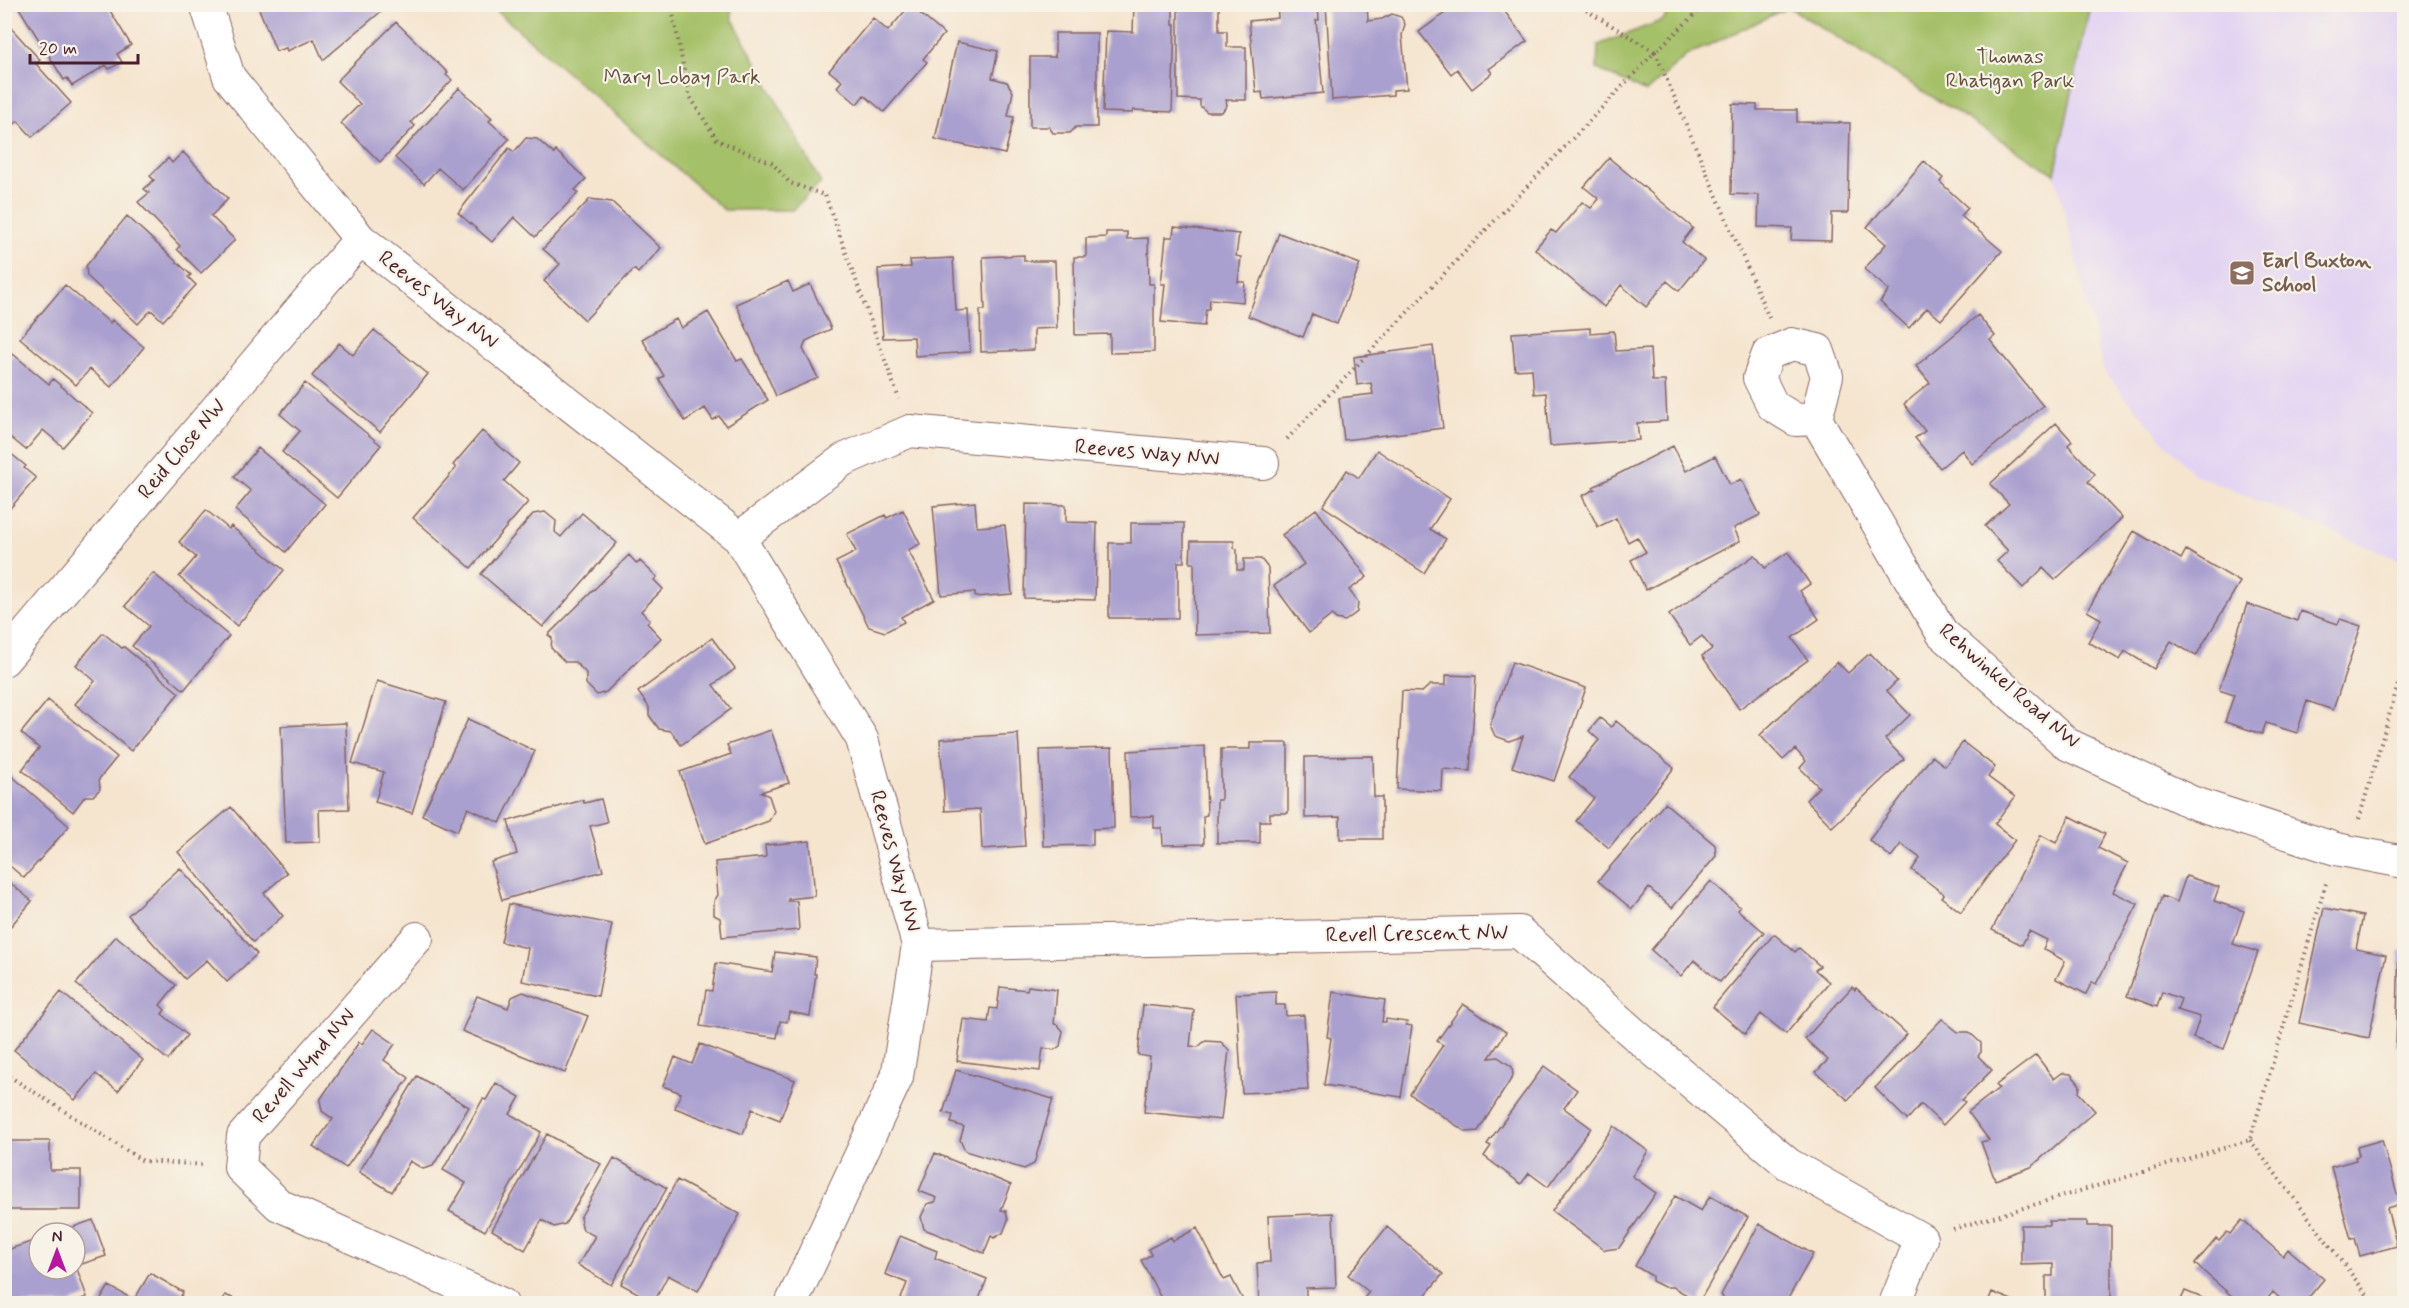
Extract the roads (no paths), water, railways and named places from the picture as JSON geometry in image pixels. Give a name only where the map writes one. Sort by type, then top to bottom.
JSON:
[{"type":"street","name":"Reeves Way NW","points":[[206,4],[229,77],[360,238],[739,538],[862,739],[918,945],[897,1077],[791,1304]]},
{"type":"street","name":"Reid Close NW","points":[[4,660],[360,238]]},
{"type":"street","points":[[1792,344],[1818,351],[1827,376],[1816,419],[1796,420],[1773,406],[1759,378],[1768,354],[1792,344]]},
{"type":"street","name":"Rehwinkel Road NW","points":[[1816,419],[1942,633],[2067,744],[2191,802],[2343,851],[2404,862]]},
{"type":"street","name":"Reeves Way NW","points":[[739,538],[843,460],[910,431],[1263,463]]},
{"type":"street","name":"Revell Crescent NW","points":[[918,945],[1520,932],[1633,1033],[1788,1164],[1921,1239],[1895,1304]]},
{"type":"street","name":"Revell Wynd NW","points":[[417,938],[243,1136],[240,1167],[279,1204],[502,1304]]},
{"type":"place","name":"Earl Buxton School","points":[[2242,273]]},
{"type":"park label","name":"Thomas Rhatigan Park","points":[[2010,69]]},
{"type":"park label","name":"Mary Lobay Park","points":[[682,77]]}]
